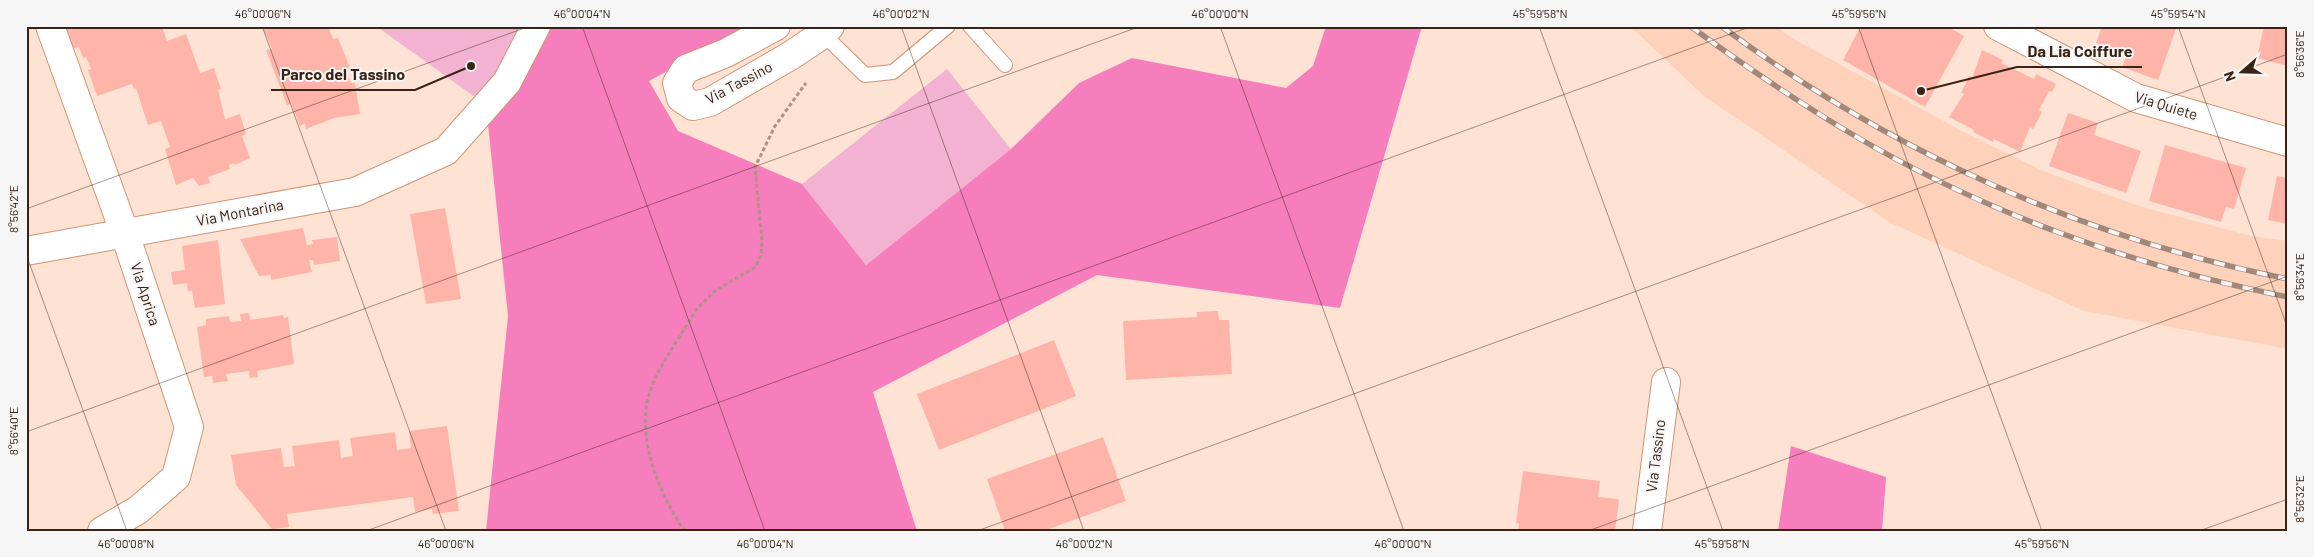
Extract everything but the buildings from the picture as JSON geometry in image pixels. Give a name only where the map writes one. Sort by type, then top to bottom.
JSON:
[{"type":"street","name":"Via Aprica","points":[[50,26],[125,234],[189,427],[176,477],[138,510],[102,531]]},
{"type":"street","name":"Via Montarina","points":[[26,251],[355,192],[446,151],[507,82],[536,26]]},
{"type":"street","name":"Via Tassino","points":[[776,26],[726,53],[686,69],[678,82],[681,98],[693,106],[710,102],[827,30]]},
{"type":"street","name":"Via Quiete","points":[[1998,26],[2136,98],[2288,142]]},
{"type":"street","name":"Via Tassino","points":[[1647,531],[1666,382]]},
{"type":"lane","points":[[827,30],[865,75],[893,72],[948,26]]},
{"type":"lane","points":[[970,26],[1005,65]]},
{"type":"path","points":[[684,531],[660,489],[648,448],[644,417],[651,387],[696,310],[704,300],[715,291],[755,267],[761,256],[755,167],[775,126],[810,78]]},
{"type":"shaded area","points":[[376,26],[534,26],[486,105]]},
{"type":"shaded area","points":[[534,26],[750,26],[649,81],[678,131],[802,184],[866,265],[1011,149],[1079,83],[1132,58],[1286,88],[1313,66],[1326,26],[1422,26],[1340,308],[1097,275],[873,392],[917,531],[486,531],[508,316],[486,105]]},
{"type":"shaded area","points":[[1630,26],[1775,26],[1792,38],[1960,130],[2043,171],[2139,206],[2251,236],[2288,241],[2288,349],[2084,311],[1891,223],[1705,97]]},
{"type":"shaded area","points":[[947,69],[1011,149],[866,265],[802,184]]},
{"type":"shaded area","points":[[1791,446],[1886,477],[1882,531],[1778,531]]},
{"type":"railway","points":[[1690,26],[1769,81],[1850,133],[1901,162],[1954,188],[2062,234],[2118,253],[2231,285],[2288,297]]},
{"type":"railway","points":[[1721,26],[1785,71],[1852,112],[1920,150],[1991,184],[2063,214],[2136,240],[2211,261],[2288,279]]},
{"type":"place","name":"Parco del Tassino","points":[[471,66]]},
{"type":"place","name":"Da Lia Coiffure","points":[[1921,91]]}]
